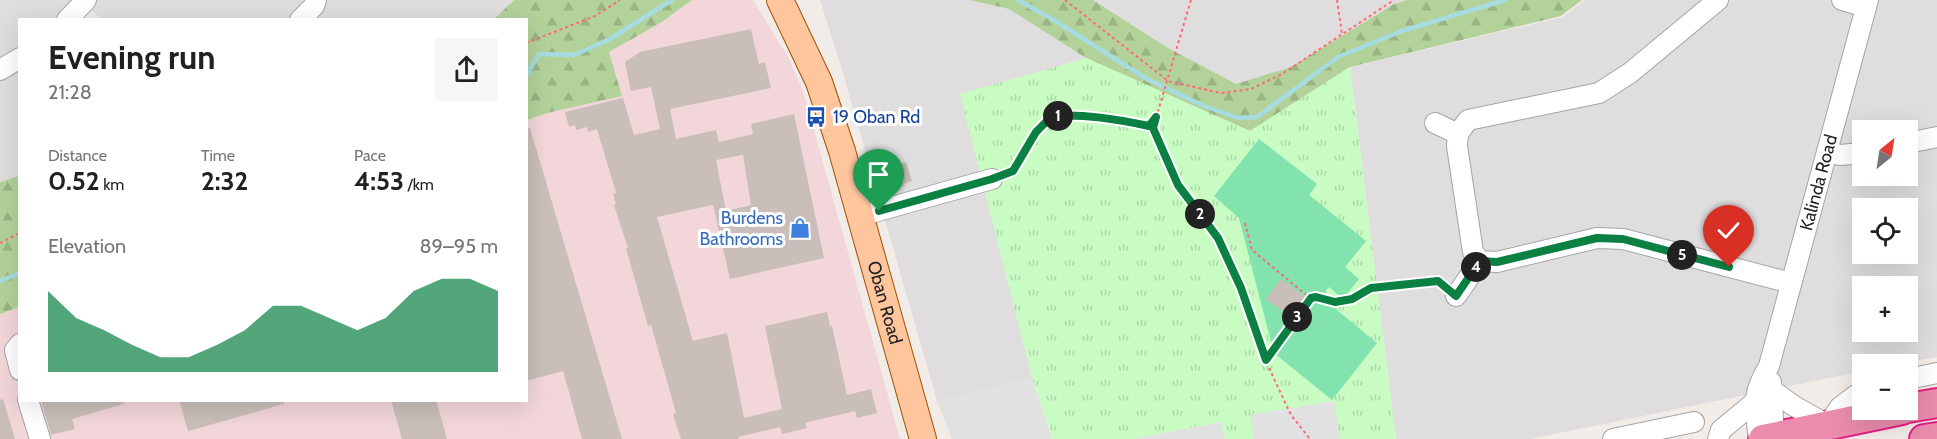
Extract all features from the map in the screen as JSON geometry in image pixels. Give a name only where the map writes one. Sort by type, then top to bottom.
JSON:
[{"type":"highway","points":[[1918,406],[1937,402]]},
{"type":"highway","points":[[1767,438],[1853,420]]},
{"type":"highway","points":[[1924,439],[1937,437]]},
{"type":"main road","name":"Oban Road","points":[[780,0],[819,82],[860,216],[922,439]]},
{"type":"street","points":[[69,18],[86,0]]},
{"type":"street","points":[[302,18],[314,6],[316,0]]},
{"type":"street","points":[[1718,0],[1630,73],[1599,93],[1468,120],[1458,134],[1457,146],[1473,252],[1480,261],[1497,262],[1597,238],[1623,239],[1791,283]]},
{"type":"street","points":[[1842,0],[1867,3]]},
{"type":"street","name":"Kalinda Road","points":[[1767,438],[1755,402],[1758,384],[1769,366],[1867,3]]},
{"type":"street","points":[[0,70],[18,59]]},
{"type":"street","points":[[1435,123],[1458,134]]},
{"type":"street","points":[[1918,141],[1937,137]]},
{"type":"street","points":[[1827,152],[1840,156],[1852,154]]},
{"type":"street","points":[[860,216],[992,179]]},
{"type":"street","points":[[1456,296],[1480,261]]},
{"type":"street","points":[[18,346],[15,350],[18,362]]},
{"type":"street","name":"Kalinda Road","points":[[1767,438],[1773,391],[1769,366]]},
{"type":"street","points":[[1918,377],[1937,373]]},
{"type":"street","points":[[1773,391],[1828,425],[1840,407],[1852,398]]},
{"type":"street","points":[[29,402],[40,439]]},
{"type":"street","points":[[1718,439],[1721,430],[1755,402]]},
{"type":"street","points":[[1613,439],[1694,422]]},
{"type":"path","points":[[528,42],[595,16],[620,0]]},
{"type":"path","points":[[1065,0],[1168,81],[1221,93],[1251,88],[1282,74],[1394,0]]},
{"type":"path","points":[[1191,0],[1153,128],[1178,185],[1218,238],[1241,288],[1266,360],[1291,415],[1310,439]]},
{"type":"path","points":[[1337,0],[1342,34]]},
{"type":"path","points":[[992,179],[1013,171],[1036,132],[1052,116],[1109,117],[1149,126],[1156,117]]},
{"type":"path","points":[[1245,223],[1252,250],[1311,298]]},
{"type":"path","points":[[0,243],[18,234]]},
{"type":"path","points":[[1266,360],[1311,298],[1316,297],[1335,302],[1352,299],[1371,288],[1438,281],[1456,296]]},
{"type":"shaded area","points":[[0,0],[514,0],[496,18],[101,18],[92,11],[84,18],[18,18],[18,176],[0,182]]},
{"type":"shaded area","points":[[692,0],[753,0],[788,57],[803,91],[900,439],[0,439],[0,314],[18,307],[18,402],[528,402],[528,120],[547,113],[622,96],[609,52],[662,22]]},
{"type":"shaded area","points":[[820,0],[969,0],[1009,9],[1086,58],[961,95],[1032,378],[937,401]]},
{"type":"shaded area","points":[[1093,0],[1407,0],[1394,4],[1291,67],[1236,84],[1168,48]]},
{"type":"shaded area","points":[[1585,0],[1937,0],[1937,357],[1918,360],[1918,354],[1852,354],[1852,373],[1530,439],[1396,439],[1350,67],[1563,17]]},
{"type":"shaded area","points":[[1032,378],[1052,439],[952,439],[937,401]]},
{"type":"shaded area","points":[[1334,401],[1340,439],[1254,439],[1250,415]]},
{"type":"shaded area","points":[[1221,422],[1225,439],[1133,439]]},
{"type":"green space","points":[[514,0],[692,0],[662,22],[609,52],[622,96],[547,113],[528,120],[528,18],[495,18]]},
{"type":"green space","points":[[969,0],[1093,0],[1168,48],[1236,84],[1291,67],[1394,4],[1407,0],[1582,0],[1561,16],[1350,67],[1250,131],[1086,58],[1009,9]]},
{"type":"green space","points":[[1086,58],[1250,131],[1350,67],[1396,439],[1225,439],[1220,422],[1133,439],[1052,439],[1032,378],[960,94]]},
{"type":"green space","points":[[1259,139],[1317,184],[1309,195],[1366,241],[1345,267],[1359,279],[1343,299],[1329,287],[1321,297],[1377,343],[1332,400],[1274,353],[1239,218],[1214,196]]},
{"type":"green space","points":[[18,176],[18,307],[0,314],[0,182]]},
{"type":"building","points":[[751,29],[759,64],[765,62],[771,88],[670,109],[676,139],[716,130],[719,142],[753,134],[751,124],[794,114],[824,258],[730,279],[713,205],[657,217],[693,341],[727,333],[744,418],[782,409],[765,326],[827,312],[847,395],[871,389],[877,413],[857,418],[855,411],[805,423],[807,428],[782,434],[780,427],[738,437],[739,439],[681,439],[651,325],[648,326],[626,248],[628,248],[614,205],[616,204],[613,194],[616,193],[597,129],[588,132],[587,127],[576,130],[575,125],[569,127],[565,112],[623,98],[634,135],[660,129],[651,87],[631,91],[625,62],[640,52]],"holes":[[[743,155],[751,205],[726,211],[716,160]]]},
{"type":"building","points":[[528,128],[530,128],[622,439],[582,439],[563,371],[528,380]]},
{"type":"building","points":[[906,162],[912,181],[904,184],[905,186],[877,194],[871,172]]},
{"type":"building","points":[[1281,279],[1308,299],[1293,319],[1266,299]]},
{"type":"building","points":[[3,399],[15,439],[0,439],[0,400]]},
{"type":"building","points":[[42,402],[124,402],[124,404],[72,419],[75,429],[51,435]]},
{"type":"building","points":[[180,402],[284,402],[284,404],[188,431]]},
{"type":"building","points":[[392,402],[437,402],[447,439],[402,439]]},
{"type":"waterway","points":[[528,73],[539,54],[574,55],[608,40],[672,0]]},
{"type":"waterway","points":[[1018,0],[1145,78],[1204,106],[1238,118],[1257,117],[1338,57],[1402,31],[1505,0]]},
{"type":"waterway","points":[[0,281],[18,274]]},
{"type":"place","name":"19 Oban Rd","points":[[816,117]]},
{"type":"place","name":"Burdens Bathrooms","points":[[800,228]]},
{"type":"route","points":[[879,211],[1013,171],[1036,132],[1052,116],[1109,117],[1149,126],[1156,117],[1153,128],[1178,185],[1218,238],[1241,288],[1266,360],[1311,298],[1323,298],[1335,302],[1352,299],[1371,288],[1438,281],[1456,296],[1480,261],[1497,262],[1597,238],[1623,239],[1729,267]]}]
